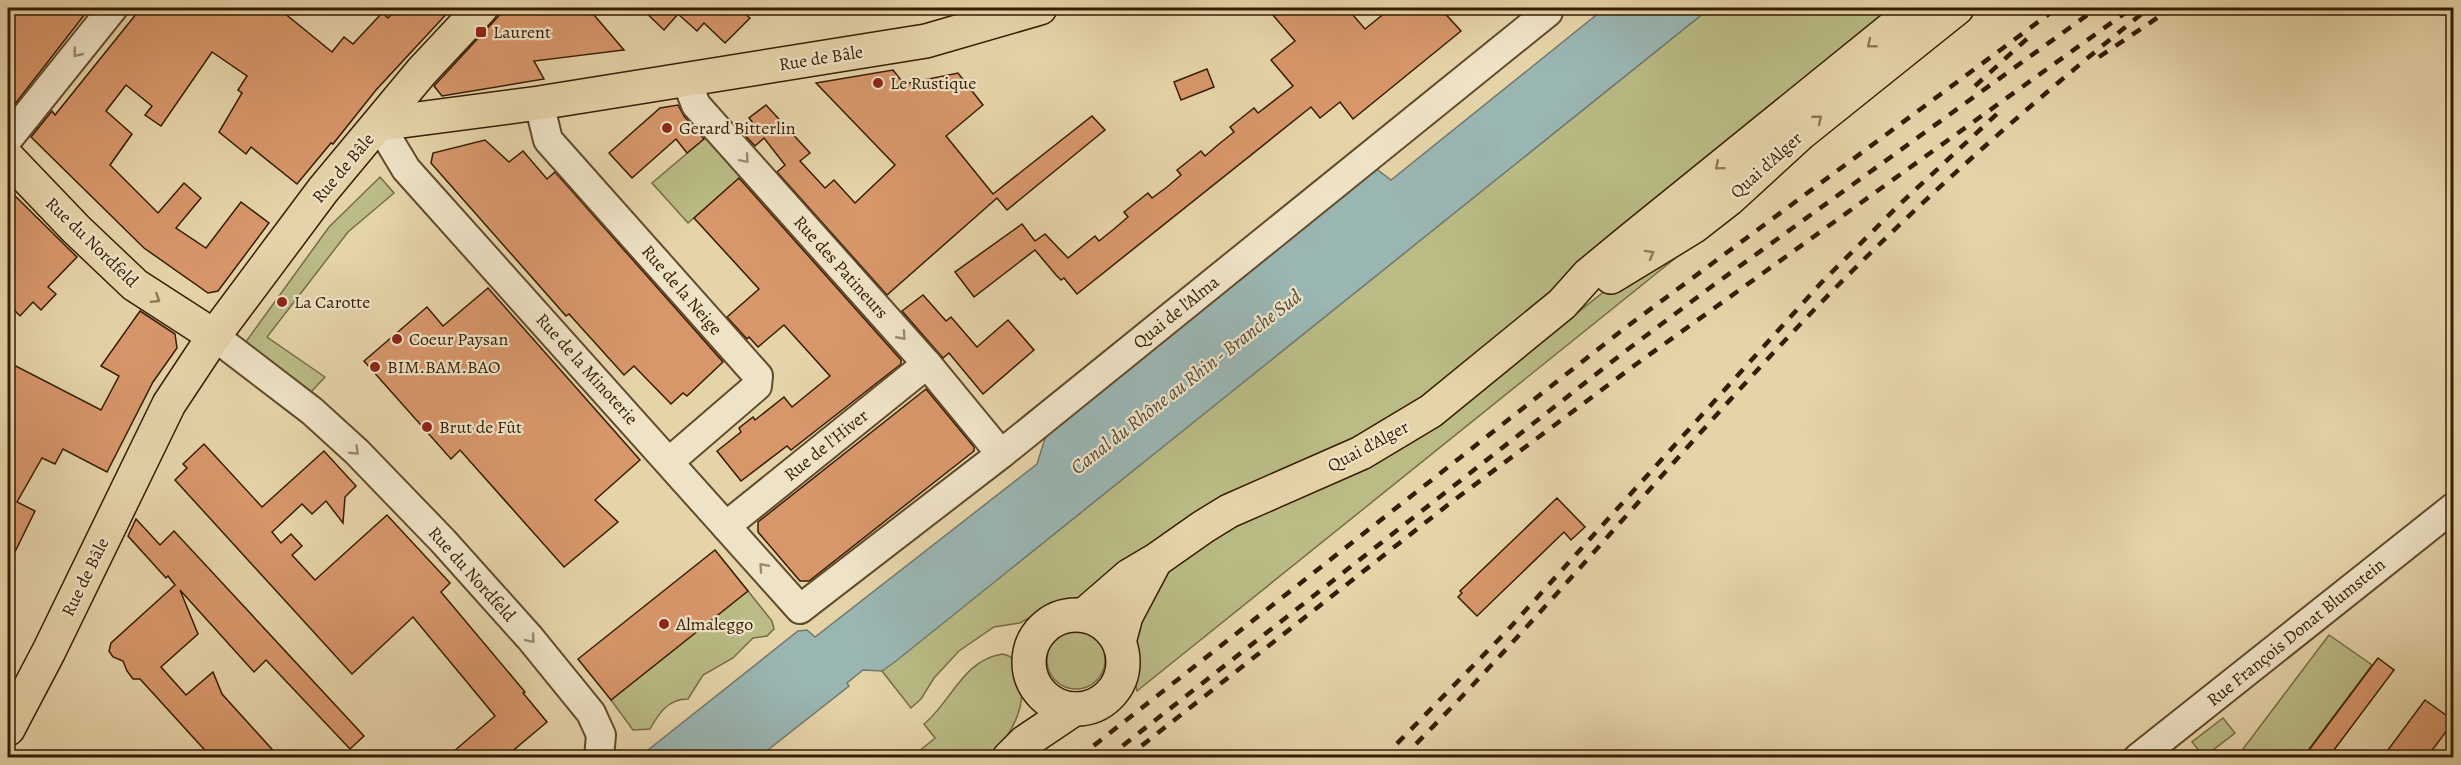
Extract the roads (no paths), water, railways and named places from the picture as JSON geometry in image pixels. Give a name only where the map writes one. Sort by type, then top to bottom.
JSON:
[{"type":"main road","points":[[379,124],[422,71],[481,8]]},
{"type":"main road","name":"Rue de Bâle","points":[[8,729],[49,651],[169,404],[214,336],[323,190],[379,124],[539,103],[926,41],[1040,8]]},
{"type":"main road","name":"Quai d'Alger","points":[[1017,750],[1035,685],[1029,664],[1030,653],[1038,633],[1054,620],[1073,615],[1084,615],[1129,576],[1229,511],[1361,453],[1431,411],[1562,304],[1588,275],[1917,8]]},
{"type":"main road","name":"Quai d'Alger","points":[[1562,304],[1593,290],[1694,227],[1729,199],[1801,133],[1957,8]]},
{"type":"main road","name":"Rue du Nordfeld","points":[[8,158],[75,229],[135,285],[214,336]]},
{"type":"main road","name":"Quai d'Alger","points":[[1017,750],[1074,709],[1097,704],[1115,688],[1123,666],[1119,642],[1126,616],[1156,560]]},
{"type":"main road","points":[[1084,615],[1105,624],[1119,642]]},
{"type":"main road","points":[[1035,685],[1052,702],[1074,709]]},
{"type":"street","points":[[8,139],[114,8]]},
{"type":"street","name":"Quai de l'Alma","points":[[800,609],[1001,454],[1548,12]]},
{"type":"street","name":"Rue des Patineurs","points":[[686,79],[696,105],[927,364],[1001,454]]},
{"type":"street","name":"Rue de la Neige","points":[[539,103],[548,140],[758,376],[757,386],[670,461]]},
{"type":"street","name":"Rue de la Minoterie","points":[[379,124],[406,169],[670,461],[800,609]]},
{"type":"street","name":"Rue du Nordfeld","points":[[214,336],[312,411],[357,452],[443,541],[537,647],[591,714],[601,735],[599,758]]},
{"type":"street","name":"Rue de l'Hiver","points":[[726,526],[927,364]]},
{"type":"street","name":"Rue François Donat Blumstein","points":[[2138,758],[2454,507]]},
{"type":"water","name":"Canal du Rhône au Rhin - Branche Sud","points":[[1605,8],[1710,8],[882,671],[863,670],[847,683],[849,686],[759,757],[638,758],[798,631],[807,630],[815,637],[1037,464],[1047,432],[1375,168],[1391,180]]},
{"type":"railway","points":[[1078,758],[1625,328],[2057,8]]},
{"type":"railway","points":[[1107,758],[1623,353],[2097,8]]},
{"type":"railway","points":[[1126,758],[1449,504],[1635,365],[2132,8]]},
{"type":"railway","points":[[1402,758],[1502,654],[1742,387],[1833,290],[1964,165],[2149,8]]},
{"type":"railway","points":[[2099,57],[2172,8]]},
{"type":"railway","points":[[1975,86],[2029,37]]},
{"type":"railway","points":[[1383,758],[1506,632],[1821,283],[1901,203],[1998,113]]},
{"type":"place","name":"Laurent","points":[[481,32]]},
{"type":"place","name":"Le Rustique","points":[[878,83]]},
{"type":"place","name":"Gerard Bitterlin","points":[[667,128]]},
{"type":"place","name":"La Carotte","points":[[282,302]]},
{"type":"place","name":"Coeur Paysan","points":[[397,339]]},
{"type":"place","name":"BIM.BAM.BAO","points":[[375,367]]},
{"type":"place","name":"Brut de Fût","points":[[427,427]]},
{"type":"place","name":"Almaleggo","points":[[664,624]]}]
